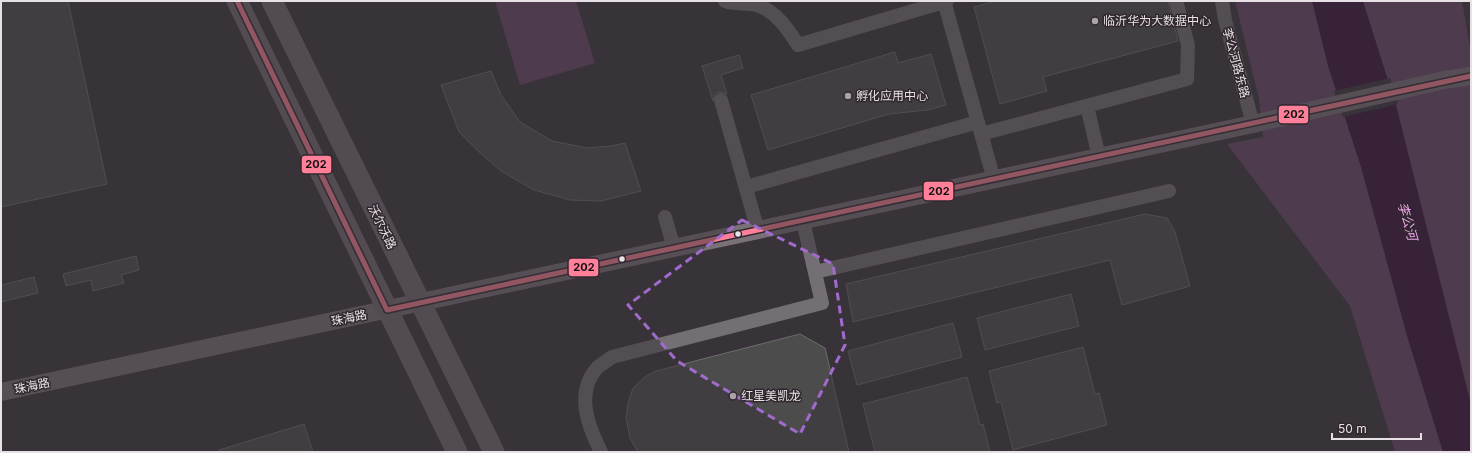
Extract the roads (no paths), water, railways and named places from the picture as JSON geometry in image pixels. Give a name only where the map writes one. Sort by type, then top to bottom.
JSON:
[{"type":"highway","points":[[237,1],[457,452]]},
{"type":"highway","name":"沃尔沃路","points":[[272,1],[494,452]]},
{"type":"main road","name":"珠海路","points":[[1,392],[994,180],[1303,113],[1444,80],[1471,76]]},
{"type":"street","points":[[725,1],[731,3],[756,5],[772,13],[786,26],[798,45],[945,1],[994,180]]},
{"type":"street","points":[[746,187],[980,128],[1087,106],[1187,79],[1188,45],[1176,1]]},
{"type":"street","name":"李公河路东路","points":[[1222,1],[1253,124]]},
{"type":"street","points":[[720,100],[758,231]]},
{"type":"street","points":[[1087,106],[1099,157]]},
{"type":"street","points":[[815,272],[1169,191]]},
{"type":"street","points":[[665,217],[674,248]]},
{"type":"street","points":[[601,452],[590,430],[584,404],[588,384],[597,368],[612,357],[822,303],[803,221]]},
{"type":"water","name":"李公河","points":[[1312,1],[1363,1],[1397,109],[1471,404],[1471,452],[1443,452],[1407,336],[1361,167],[1328,66]]},
{"type":"place","name":"临沂华为大数据中心","points":[[1095,21]]},
{"type":"place","name":"孵化应用中心","points":[[848,96]]},
{"type":"place","name":"红星美凯龙","points":[[733,396]]}]
